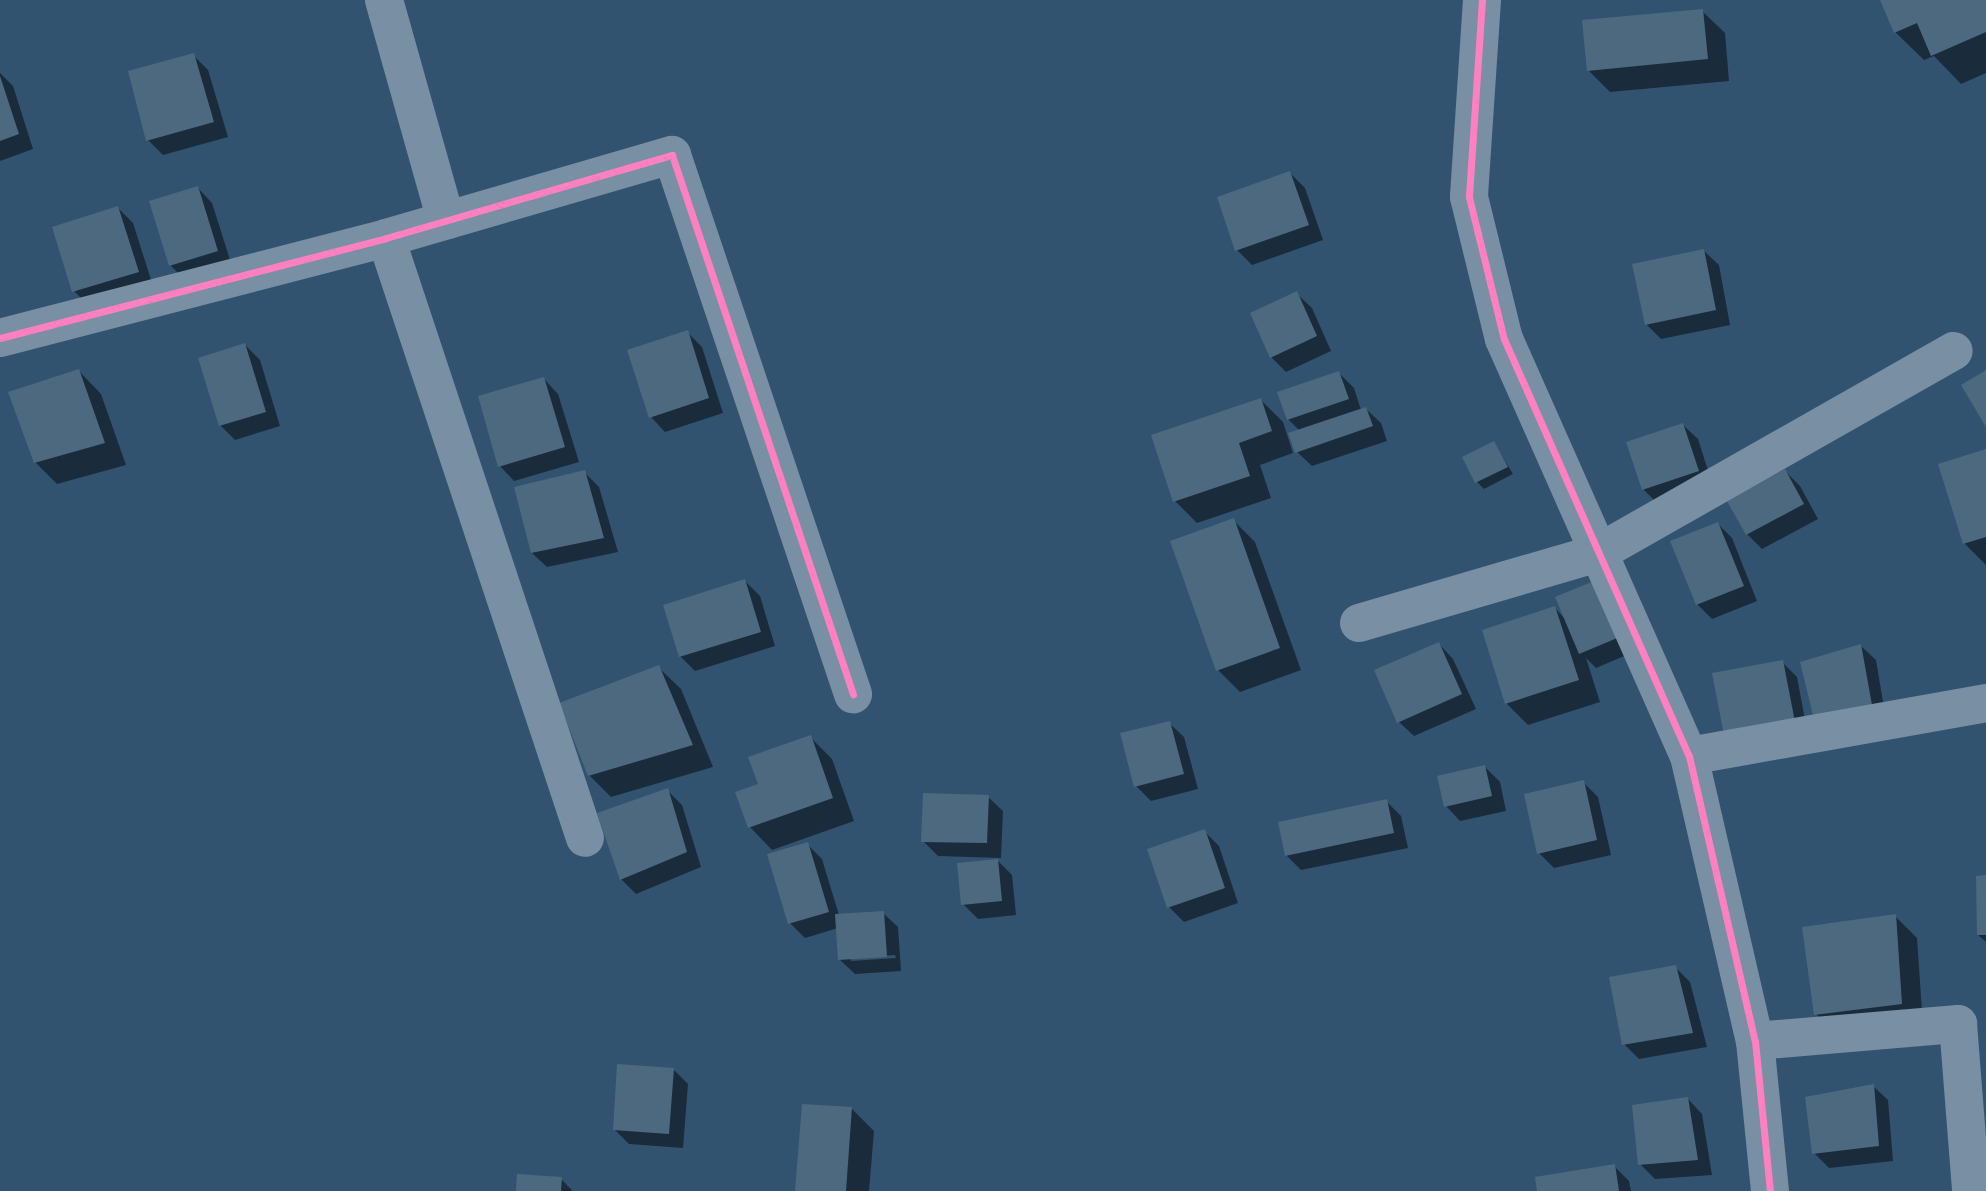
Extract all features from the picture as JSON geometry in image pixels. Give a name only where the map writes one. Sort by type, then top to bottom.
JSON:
[{"type":"street","points":[[384,0],[446,220]]},
{"type":"street","points":[[1482,0],[1469,197],[1504,339],[1689,756],[1755,1041],[1770,1191]]},
{"type":"street","points":[[0,338],[386,238],[672,155],[853,694]]},
{"type":"street","points":[[386,238],[585,838]]},
{"type":"street","points":[[1359,623],[1598,553],[1954,351]]},
{"type":"street","points":[[1689,756],[1986,703]]},
{"type":"street","points":[[1755,1041],[1958,1024],[1970,1191]]},
{"type":"building","points":[[1880,0],[1986,0],[1986,32],[1931,56],[1917,23],[1894,33]]},
{"type":"building","points":[[1703,9],[1708,59],[1587,71],[1582,20]]},
{"type":"building","points":[[194,53],[214,122],[146,141],[128,71]]},
{"type":"building","points":[[0,76],[19,134],[0,141]]},
{"type":"building","points":[[1290,171],[1309,225],[1235,251],[1217,197]]},
{"type":"building","points":[[198,186],[218,251],[169,266],[149,201]]},
{"type":"building","points":[[118,206],[139,272],[72,292],[52,227]]},
{"type":"building","points":[[1704,249],[1716,310],[1645,325],[1632,264]]},
{"type":"building","points":[[1297,291],[1317,336],[1270,358],[1250,313]]},
{"type":"building","points":[[688,330],[709,398],[649,418],[627,350]]},
{"type":"building","points":[[245,343],[266,412],[219,426],[198,358]]},
{"type":"building","points":[[79,369],[105,443],[34,463],[8,392]]},
{"type":"building","points":[[1986,370],[1986,427],[1961,385]]},
{"type":"building","points":[[1339,371],[1349,399],[1287,420],[1277,392]]},
{"type":"building","points":[[544,377],[565,447],[498,467],[478,396]]},
{"type":"building","points":[[1261,398],[1272,431],[1239,443],[1250,476],[1173,502],[1151,435]]},
{"type":"building","points":[[1366,407],[1373,426],[1295,453],[1288,433]]},
{"type":"building","points":[[1683,423],[1699,471],[1642,490],[1626,442]]},
{"type":"building","points":[[1494,441],[1508,467],[1475,483],[1462,457]]},
{"type":"building","points":[[1986,449],[1986,537],[1963,544],[1938,464]]},
{"type":"building","points":[[1785,469],[1804,504],[1746,535],[1727,501]]},
{"type":"building","points":[[585,470],[604,538],[531,553],[514,487]]},
{"type":"building","points":[[1234,518],[1280,648],[1216,671],[1170,541]]},
{"type":"building","points":[[1718,522],[1744,586],[1696,605],[1670,541]]},
{"type":"building","points":[[745,579],[761,632],[679,657],[663,605]]},
{"type":"building","points":[[1599,579],[1622,636],[1579,654],[1555,597]]},
{"type":"building","points":[[1555,606],[1579,680],[1505,704],[1482,630]]},
{"type":"building","points":[[1439,642],[1462,694],[1397,723],[1374,670]]},
{"type":"building","points":[[1861,644],[1872,705],[1813,715],[1800,662]]},
{"type":"building","points":[[1783,660],[1795,722],[1724,735],[1712,673]]},
{"type":"building","points":[[659,665],[693,745],[588,776],[559,703]]},
{"type":"building","points":[[1170,721],[1184,774],[1134,787],[1120,733]]},
{"type":"building","points":[[811,735],[833,798],[748,828],[735,792],[758,784],[748,757]]},
{"type":"building","points":[[1485,765],[1492,796],[1444,807],[1437,776]]},
{"type":"building","points":[[1584,780],[1597,840],[1537,854],[1524,794]]},
{"type":"building","points":[[668,788],[687,852],[620,880],[597,813]]},
{"type":"building","points":[[923,793],[989,795],[987,843],[921,842]]},
{"type":"building","points":[[1387,799],[1394,833],[1285,856],[1278,822]]},
{"type":"building","points":[[1205,829],[1225,888],[1167,908],[1147,849]]},
{"type":"building","points":[[808,842],[829,912],[788,924],[767,854]]},
{"type":"building","points":[[998,859],[1002,901],[961,905],[957,863]]},
{"type":"building","points":[[1986,875],[1986,935],[1977,935],[1976,876]]},
{"type":"building","points":[[884,911],[887,957],[838,960],[835,914]]},
{"type":"building","points":[[1896,914],[1902,1004],[1814,1015],[1802,927]]},
{"type":"building","points":[[1676,965],[1693,1033],[1622,1045],[1609,977]]},
{"type":"building","points":[[617,1064],[674,1068],[669,1134],[613,1130]]},
{"type":"building","points":[[1874,1084],[1879,1146],[1812,1154],[1805,1097]]},
{"type":"building","points":[[1688,1097],[1698,1160],[1638,1165],[1632,1105]]},
{"type":"building","points":[[802,1104],[852,1107],[846,1191],[795,1191]]},
{"type":"building","points":[[1615,1164],[1619,1191],[1537,1191],[1535,1177]]},
{"type":"building","points":[[517,1174],[562,1177],[561,1191],[516,1191]]},
{"type":"cycle path","points":[[1482,0],[1469,197],[1504,339],[1689,756],[1755,1041],[1770,1191]]},
{"type":"cycle path","points":[[0,338],[386,238],[672,155],[853,694]]}]
